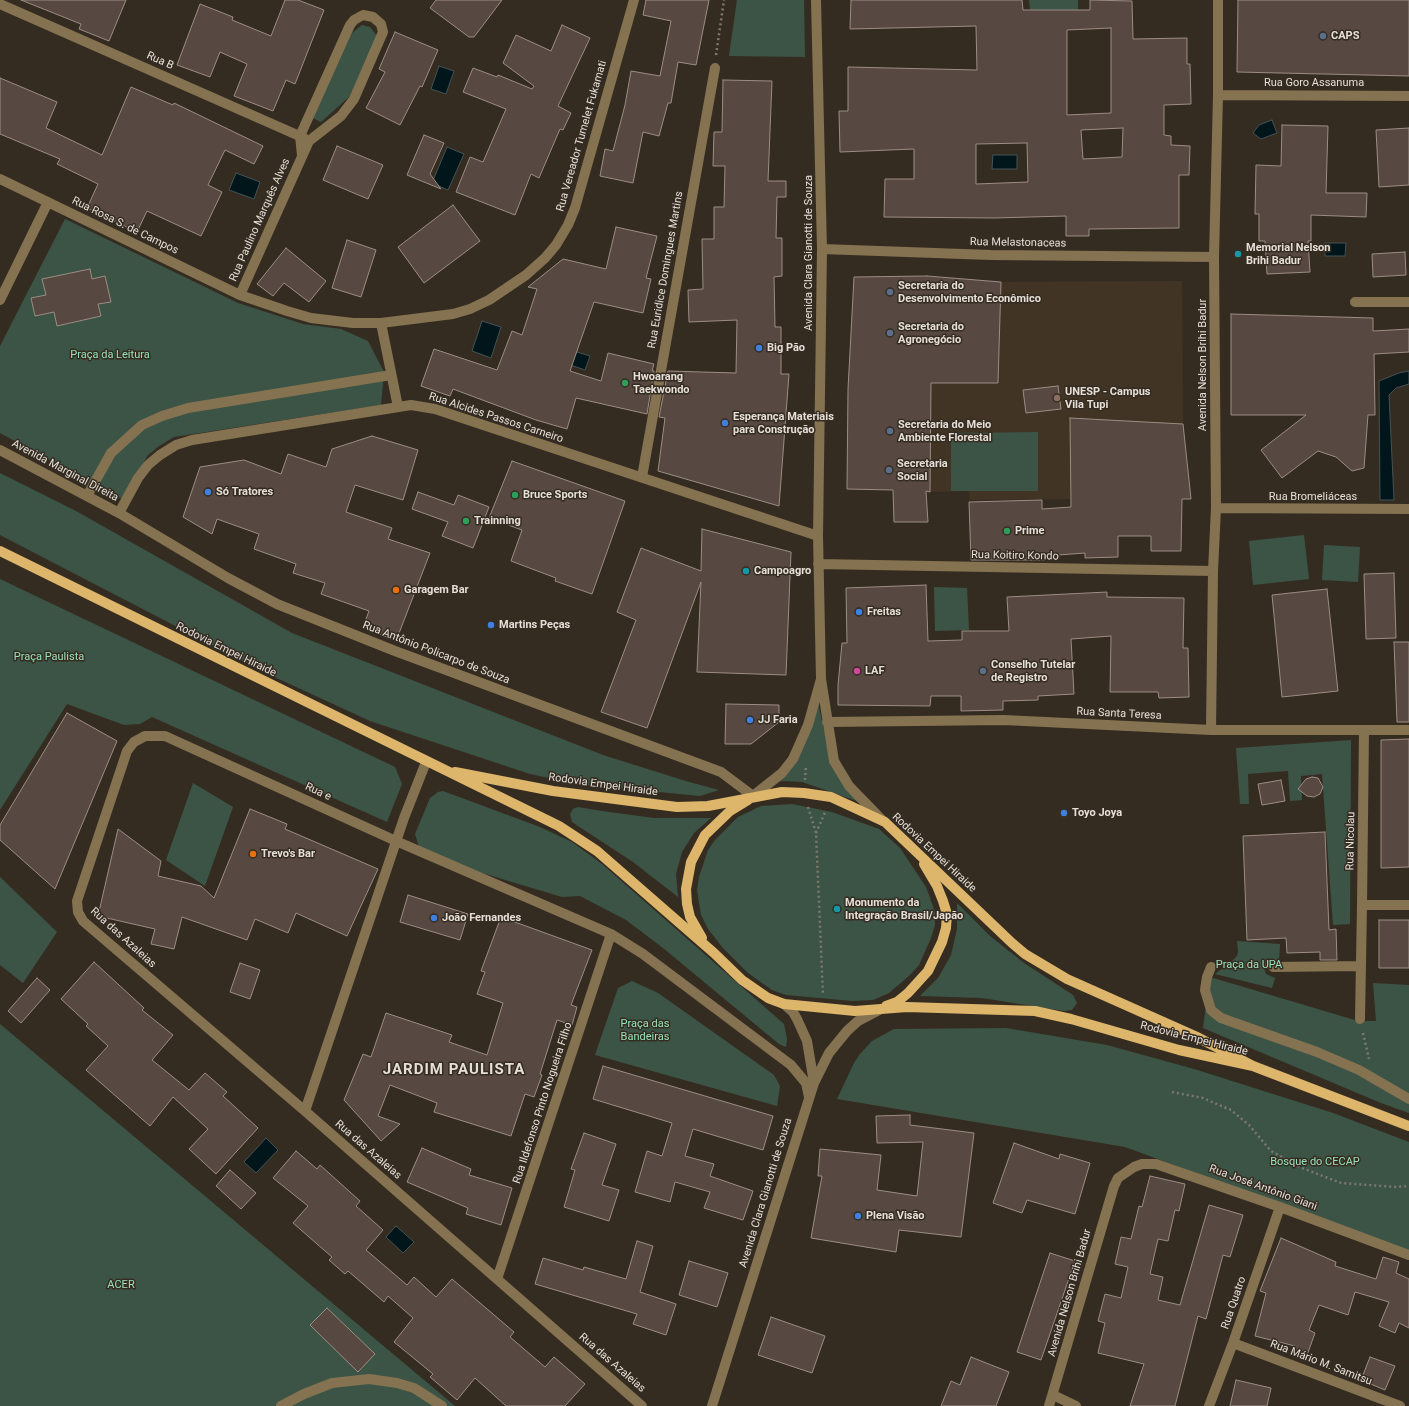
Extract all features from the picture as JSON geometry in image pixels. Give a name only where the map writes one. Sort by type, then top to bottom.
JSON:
[{"type":"main road","name":"Rodovia Empei Hiraide","points":[[0,551],[426,762],[559,826],[597,851],[714,952],[756,991],[784,1004],[824,1009],[879,1010],[907,1007],[1035,1011],[1052,1014],[1179,1050],[1253,1066]]},
{"type":"main road","name":"Rodovia Empei Hiraide","points":[[441,769],[552,791],[677,807],[708,806],[753,796],[782,792],[804,793],[831,798],[885,822],[1012,943],[1043,966],[1082,987],[1195,1036],[1253,1066],[1409,1126]]},
{"type":"main road","points":[[714,952],[698,932],[690,917],[686,889],[691,862],[705,835],[730,811],[753,796]]},
{"type":"main road","points":[[879,1010],[897,1002],[919,983],[935,958],[946,928],[947,914],[937,886],[923,863],[908,843]]},
{"type":"street","name":"Rua Vereador Tumelet Fukamati","points":[[240,295],[260,303],[311,318],[353,323],[381,323],[453,314],[470,309],[489,300],[526,275],[545,258],[556,245],[575,208],[634,0]]},
{"type":"street","name":"Avenida Clara Gianotti de Souza","points":[[816,0],[822,249],[818,536],[821,680],[834,761],[849,786],[885,822]]},
{"type":"street","name":"Avenida Nelson Brihi Badur","points":[[1211,730],[1213,571],[1216,508],[1214,257],[1218,94],[1218,0]]},
{"type":"street","name":"Rua B","points":[[0,4],[309,141]]},
{"type":"street","name":"Rua Paulino Marquês Alves","points":[[240,295],[309,141],[341,116],[354,99],[383,32],[381,24],[374,17],[363,15],[354,20],[350,25],[300,136],[302,155]]},
{"type":"street","name":"Rua Euridice Domingues Martins","points":[[642,477],[714,68]]},
{"type":"street","name":"Rua Goro Assanuma","points":[[1218,94],[1409,96]]},
{"type":"street","name":"Rua Rosa S. de Campos","points":[[0,179],[240,295]]},
{"type":"street","points":[[0,300],[48,202]]},
{"type":"street","name":"Rua Melastonaceas","points":[[822,249],[991,256],[1214,257]]},
{"type":"street","points":[[1354,302],[1409,302]]},
{"type":"street","points":[[381,323],[398,407]]},
{"type":"street","points":[[87,496],[111,453],[142,426],[162,416],[188,408],[392,375]]},
{"type":"street","name":"Rua Alcides Passos Carneiro","points":[[119,513],[138,478],[148,465],[160,454],[176,445],[192,440],[398,407],[424,406],[818,536]]},
{"type":"street","name":"Avenida Marginal Direita","points":[[0,450],[119,513]]},
{"type":"street","name":"Rua Bromeliáceas","points":[[1216,508],[1409,509]]},
{"type":"street","name":"Rua Antônio Policarpo de Souza","points":[[119,513],[228,578],[277,604],[395,651],[721,772],[753,796]]},
{"type":"street","name":"Rua Koitiro Kondo","points":[[818,564],[1213,571]]},
{"type":"street","points":[[753,796],[782,773],[793,759],[808,725],[821,680]]},
{"type":"street","name":"Rua Santa Teresa","points":[[827,722],[1004,720],[1211,730],[1409,730]]},
{"type":"street","name":"Rua Nicolau","points":[[1360,1019],[1359,966],[1362,905],[1364,730]]},
{"type":"street","name":"Rua e","points":[[78,912],[77,901],[123,760],[134,742],[145,736],[165,736],[396,841],[611,934],[638,950],[791,1065],[806,1083],[809,1097]]},
{"type":"street","points":[[304,1111],[396,841],[426,762]]},
{"type":"street","points":[[1362,905],[1409,905]]},
{"type":"street","name":"Rua das Azaleias","points":[[78,912],[83,921],[304,1111],[642,1406]]},
{"type":"street","name":"Rua Ildefonso Pinto Nogueira Filho","points":[[497,1279],[611,934]]},
{"type":"street","points":[[1274,967],[1359,966]]},
{"type":"street","points":[[1211,967],[1205,990],[1211,1010],[1221,1018],[1317,1052],[1359,1070],[1409,1099]]},
{"type":"street","points":[[784,1004],[797,1019],[807,1041],[814,1083]]},
{"type":"street","name":"Avenida Clara Gianotti de Souza","points":[[712,1406],[814,1083],[829,1053],[842,1036],[858,1021],[879,1010]]},
{"type":"street","name":"Rua José Antônio Giani","points":[[1114,1186],[1118,1178],[1134,1167],[1142,1164],[1156,1164],[1280,1207],[1409,1255]]},
{"type":"street","name":"Avenida Nelson Brihi Badur","points":[[1049,1406],[1114,1186]]},
{"type":"street","name":"Rua Quatro","points":[[1209,1406],[1233,1343],[1280,1207]]},
{"type":"street","name":"Rua Mário M. Samitsu","points":[[1233,1343],[1400,1406]]},
{"type":"street","points":[[281,1406],[304,1394],[332,1384],[368,1379],[397,1383],[414,1388],[442,1406]]},
{"type":"street","points":[[1053,1395],[1076,1406]]},
{"type":"path","points":[[714,68],[724,0]]},
{"type":"path","points":[[804,793],[816,833],[824,1009]]},
{"type":"path","points":[[816,833],[831,798]]},
{"type":"path","points":[[1172,1092],[1203,1098],[1231,1110],[1249,1126],[1271,1151],[1302,1168],[1341,1183],[1396,1187],[1409,1186]]},
{"type":"shaded area","name":"UNESP - Campus Vila Tupi","points":[[1182,281],[1183,424],[1070,419],[1070,499],[970,500],[969,491],[930,492],[931,383],[998,383],[1001,282]]},
{"type":"green space","points":[[737,0],[804,0],[805,57],[729,56]]},
{"type":"green space","points":[[1029,0],[1078,0],[1078,10],[1030,10]]},
{"type":"green space","points":[[362,25],[370,27],[377,36],[350,96],[321,122],[313,118],[352,33]]},
{"type":"green space","name":"Praça da Leitura","points":[[65,219],[238,303],[303,324],[341,329],[368,341],[384,372],[381,405],[174,437],[148,455],[122,499],[0,433],[0,346]]},
{"type":"green space","points":[[1038,432],[1038,491],[951,491],[951,433]]},
{"type":"green space","points":[[0,473],[76,511],[292,633],[603,755],[719,790],[700,796],[577,784],[530,774],[370,721],[268,674],[0,535]]},
{"type":"green space","points":[[1304,535],[1309,579],[1253,585],[1249,541]]},
{"type":"green space","points":[[1324,545],[1360,547],[1358,582],[1322,580]]},
{"type":"green space","name":"Praça Paulista","points":[[0,579],[395,767],[402,784],[387,822],[152,717],[140,724],[124,725],[67,704],[0,810]]},
{"type":"green space","points":[[934,587],[967,588],[969,630],[935,631]]},
{"type":"green space","points":[[818,703],[828,748],[857,801],[802,782],[783,781],[774,783]]},
{"type":"green space","points":[[1351,740],[1350,924],[1333,925],[1322,774],[1301,776],[1302,800],[1290,801],[1288,771],[1248,774],[1249,804],[1240,804],[1236,748]]},
{"type":"green space","points":[[193,783],[233,807],[205,886],[166,860]]},
{"type":"green space","points":[[443,791],[540,827],[572,842],[602,864],[784,1024],[787,1039],[786,1047],[779,1044],[663,948],[626,920],[580,896],[562,897],[429,857],[419,847],[415,834],[430,798],[438,792]]},
{"type":"green space","points":[[792,804],[832,812],[879,829],[900,848],[926,887],[935,912],[935,925],[931,938],[919,965],[889,993],[873,1000],[852,1001],[786,995],[772,990],[748,973],[723,948],[708,929],[701,915],[697,890],[699,877],[708,850],[715,840],[738,817],[761,806]]},
{"type":"green space","points":[[578,807],[654,818],[711,818],[694,833],[682,852],[676,874],[678,897],[633,862],[572,822],[570,814],[573,809]]},
{"type":"green space","points":[[0,877],[57,932],[23,983],[0,965]]},
{"type":"green space","points":[[957,903],[990,936],[1024,963],[1073,995],[1077,1003],[1072,1010],[1064,1011],[982,998],[920,996],[938,978],[951,955],[957,929]]},
{"type":"green space","name":"Praça da UPA","points":[[1237,941],[1280,944],[1279,961],[1270,961],[1264,968],[1266,974],[1275,978],[1272,988],[1215,974],[1237,956]]},
{"type":"green space","points":[[1210,977],[1358,1021],[1376,1021],[1373,983],[1409,985],[1409,1113],[1381,1103],[1203,1028]]},
{"type":"green space","name":"Praça das Bandeiras","points":[[632,981],[658,993],[774,1075],[780,1086],[777,1106],[595,1055],[618,988]]},
{"type":"green space","name":"ACER","points":[[0,1024],[455,1406],[0,1406]]},
{"type":"green space","name":"Bosque do CECAP","points":[[1006,1028],[1107,1045],[1194,1069],[1333,1113],[1409,1142],[1409,1251],[1125,1147],[837,1099],[854,1063],[860,1054],[872,1041],[894,1029]]},
{"type":"water","points":[[439,66],[454,71],[446,94],[431,89]]},
{"type":"water","points":[[1272,120],[1277,133],[1261,139],[1253,133],[1259,125]]},
{"type":"water","points":[[447,147],[464,154],[448,190],[432,183]]},
{"type":"water","points":[[993,155],[1017,155],[1017,169],[992,169]]},
{"type":"water","points":[[236,173],[260,182],[254,199],[229,190]]},
{"type":"water","points":[[1325,243],[1346,243],[1345,256],[1325,256]]},
{"type":"water","points":[[482,321],[501,327],[491,358],[472,351]]},
{"type":"water","points":[[564,348],[590,356],[585,370],[559,361]]},
{"type":"water","points":[[1409,371],[1409,384],[1396,388],[1389,395],[1394,500],[1380,500],[1379,381],[1399,373]]},
{"type":"water","points":[[266,1138],[278,1150],[256,1173],[244,1162]]},
{"type":"water","points":[[396,1226],[414,1242],[403,1253],[386,1237]]},
{"type":"building","points":[[21,0],[126,0],[109,41],[79,29],[81,24]]},
{"type":"building","points":[[285,0],[298,0],[324,10],[295,84],[286,80],[273,111],[234,96],[247,64],[220,52],[210,77],[177,65],[200,4],[233,17],[232,20],[271,36]]},
{"type":"building","points":[[436,0],[502,0],[474,37],[469,37],[430,8]]},
{"type":"building","points":[[646,0],[709,0],[696,65],[678,62],[671,103],[668,103],[659,136],[643,132],[633,183],[600,176],[605,149],[613,151],[625,105],[631,71],[660,76],[671,21],[643,15]]},
{"type":"building","points":[[851,0],[1022,0],[1023,10],[1090,10],[1090,0],[1132,1],[1133,39],[1187,38],[1187,64],[1190,64],[1191,104],[1164,105],[1164,135],[1171,136],[1171,145],[1190,146],[1189,175],[1179,175],[1179,228],[1089,229],[1089,236],[1066,236],[1066,216],[994,218],[884,217],[885,179],[914,179],[914,149],[840,152],[839,111],[848,111],[848,67],[977,70],[976,26],[850,29]],"holes":[[[1111,28],[1111,113],[1067,115],[1067,30]],[[1123,128],[1122,157],[1083,159],[1081,130]],[[1027,143],[1028,182],[976,184],[976,144]]]},
{"type":"building","name":"CAPS","points":[[1238,0],[1409,0],[1409,76],[1237,72]]},
{"type":"building","points":[[562,25],[590,38],[558,106],[571,113],[563,130],[560,129],[539,178],[531,174],[515,215],[456,192],[470,157],[483,162],[506,109],[463,92],[473,68],[497,77],[498,75],[532,89],[534,86],[503,63],[516,35],[551,51]]},
{"type":"building","points":[[395,32],[438,50],[422,87],[420,86],[400,125],[366,108],[385,72],[379,69]]},
{"type":"building","points":[[0,78],[57,102],[46,128],[102,155],[131,87],[173,105],[174,103],[263,146],[254,164],[225,150],[208,185],[222,192],[201,236],[147,211],[137,232],[87,208],[98,184],[57,164],[60,159],[0,134]]},
{"type":"building","points":[[723,80],[772,81],[768,181],[786,181],[786,197],[777,197],[776,238],[782,238],[782,276],[774,277],[775,327],[781,327],[781,374],[789,374],[779,506],[658,471],[665,418],[659,417],[668,371],[736,373],[737,320],[689,322],[688,290],[703,289],[702,239],[714,239],[714,207],[724,207],[725,166],[713,166],[714,132],[722,132]]},
{"type":"building","points":[[1282,125],[1328,126],[1326,193],[1367,193],[1366,217],[1311,215],[1311,241],[1308,241],[1310,272],[1267,274],[1265,241],[1259,241],[1259,214],[1255,214],[1256,165],[1281,166]]},
{"type":"building","points":[[1409,128],[1409,185],[1379,187],[1376,130]]},
{"type":"building","points":[[424,135],[444,143],[430,174],[441,189],[407,175]]},
{"type":"building","points":[[337,146],[383,165],[368,199],[323,180]]},
{"type":"building","points":[[453,205],[480,241],[424,283],[398,247]]},
{"type":"building","points":[[616,227],[657,236],[646,278],[651,279],[643,313],[594,302],[570,371],[601,381],[608,353],[654,364],[647,414],[576,398],[567,429],[536,420],[453,389],[450,396],[421,386],[434,349],[497,370],[512,331],[522,335],[537,289],[528,287],[563,259],[606,269]]},
{"type":"building","points":[[347,240],[376,250],[361,297],[332,288]]},
{"type":"building","points":[[286,248],[326,281],[309,302],[284,283],[273,296],[257,284]]},
{"type":"building","points":[[1405,252],[1406,275],[1373,277],[1372,254]]},
{"type":"building","points":[[90,269],[92,279],[105,276],[111,302],[98,304],[101,316],[57,326],[54,312],[35,316],[31,298],[46,295],[42,279]]},
{"type":"building","points":[[927,276],[1001,282],[998,383],[931,383],[930,492],[926,491],[928,522],[894,522],[893,490],[847,489],[848,389],[854,277]]},
{"type":"building","points":[[1231,314],[1373,318],[1373,331],[1409,329],[1409,352],[1374,354],[1375,415],[1368,415],[1364,468],[1352,471],[1336,457],[1318,451],[1282,478],[1261,450],[1306,415],[1231,415]]},
{"type":"building","points":[[1058,386],[1061,409],[1026,413],[1023,390]]},
{"type":"building","points":[[1070,418],[1183,424],[1191,499],[1182,499],[1181,551],[1151,551],[1151,536],[1118,536],[1118,557],[1085,558],[1085,553],[1045,556],[1045,560],[971,560],[969,502],[1042,500],[1042,509],[1071,507]]},
{"type":"building","points":[[372,436],[418,450],[403,500],[355,485],[346,512],[392,528],[388,539],[430,553],[396,641],[363,627],[369,611],[321,594],[325,583],[293,573],[296,564],[254,549],[259,534],[217,519],[212,534],[183,517],[200,467],[244,460],[281,474],[288,454],[326,467],[332,449]]},
{"type":"building","points":[[512,461],[625,501],[592,594],[555,581],[556,578],[511,561],[522,530],[489,518]]},
{"type":"building","name":"Trainning","points":[[418,492],[454,505],[458,495],[489,507],[473,548],[442,536],[448,522],[412,509]]},
{"type":"building","points":[[702,529],[791,552],[786,675],[697,672],[701,582],[647,728],[601,712],[636,620],[617,612],[641,548],[701,571]]},
{"type":"building","points":[[1394,573],[1396,638],[1366,639],[1364,574]]},
{"type":"building","points":[[926,585],[928,641],[962,640],[962,631],[1009,631],[1007,597],[1107,592],[1107,597],[1184,598],[1183,648],[1188,648],[1189,697],[1159,698],[1158,692],[1110,692],[1111,636],[1071,639],[1074,694],[1038,696],[1038,700],[1003,701],[1003,710],[961,711],[961,696],[931,696],[930,706],[838,705],[838,685],[842,643],[847,643],[846,588]]},
{"type":"building","points":[[1327,589],[1338,691],[1282,697],[1272,595]]},
{"type":"building","points":[[1394,642],[1409,642],[1409,722],[1397,722]]},
{"type":"building","points":[[726,704],[779,705],[779,722],[751,744],[725,744]]},
{"type":"building","points":[[67,713],[117,741],[55,889],[0,840],[0,825]]},
{"type":"building","points":[[1409,739],[1409,867],[1381,868],[1381,740]]},
{"type":"building","points":[[1312,777],[1318,778],[1323,787],[1320,794],[1314,797],[1307,796],[1298,789],[1306,779]]},
{"type":"building","points":[[1281,780],[1285,801],[1262,805],[1258,784]]},
{"type":"building","points":[[250,809],[287,824],[285,829],[378,869],[347,936],[296,913],[288,933],[255,919],[247,940],[182,917],[174,949],[151,944],[155,929],[98,916],[118,829],[161,861],[158,876],[201,886],[214,898]]},
{"type":"building","points":[[1325,832],[1329,930],[1336,929],[1337,960],[1320,960],[1320,952],[1287,953],[1286,938],[1247,940],[1243,836]]},
{"type":"building","name":"João Fernandes","points":[[408,895],[468,914],[460,940],[400,922]]},
{"type":"building","points":[[501,917],[592,950],[571,1005],[577,1007],[572,1025],[557,1020],[540,1074],[542,1075],[534,1097],[525,1094],[511,1136],[434,1112],[437,1103],[390,1085],[378,1116],[400,1124],[381,1141],[344,1100],[363,1054],[371,1057],[386,1013],[452,1035],[449,1042],[487,1055],[503,1003],[477,994],[485,972],[481,971]]},
{"type":"building","points":[[1379,920],[1409,920],[1409,968],[1379,968]]},
{"type":"building","points":[[94,962],[144,1008],[142,1010],[173,1035],[152,1060],[189,1090],[205,1073],[227,1092],[223,1096],[258,1128],[216,1174],[189,1149],[208,1129],[173,1097],[150,1126],[86,1070],[108,1046],[86,1026],[88,1024],[61,999]]},
{"type":"building","points":[[240,963],[260,970],[250,999],[230,992]]},
{"type":"building","points":[[37,978],[50,990],[21,1023],[8,1011]]},
{"type":"building","points":[[603,1066],[773,1116],[763,1150],[693,1129],[685,1156],[714,1164],[710,1176],[753,1191],[743,1220],[704,1208],[710,1192],[675,1182],[670,1202],[635,1192],[647,1151],[662,1156],[672,1123],[593,1099]]},
{"type":"building","points":[[910,1115],[910,1125],[974,1133],[961,1237],[899,1230],[896,1252],[811,1238],[822,1176],[818,1176],[820,1149],[881,1155],[877,1190],[917,1196],[923,1142],[877,1143],[876,1116]]},
{"type":"building","points":[[584,1133],[616,1144],[602,1185],[619,1190],[609,1221],[564,1207],[575,1170],[571,1169]]},
{"type":"building","points":[[1014,1143],[1059,1159],[1060,1154],[1090,1163],[1075,1214],[1027,1200],[1022,1213],[993,1203]]},
{"type":"building","points":[[422,1148],[471,1169],[469,1175],[512,1188],[501,1225],[466,1214],[468,1208],[407,1182]]},
{"type":"building","points":[[296,1151],[317,1169],[320,1165],[360,1201],[356,1206],[383,1230],[366,1250],[407,1285],[414,1277],[436,1297],[452,1279],[514,1332],[510,1337],[545,1367],[554,1357],[585,1384],[565,1406],[506,1406],[475,1378],[457,1400],[430,1377],[433,1374],[394,1342],[413,1318],[388,1296],[384,1302],[348,1271],[345,1274],[329,1260],[332,1257],[293,1223],[308,1206],[273,1178]]},
{"type":"building","points":[[230,1170],[256,1193],[241,1209],[216,1186]]},
{"type":"building","points":[[1150,1176],[1185,1184],[1179,1211],[1175,1210],[1168,1241],[1158,1239],[1150,1274],[1163,1277],[1158,1300],[1180,1305],[1209,1205],[1243,1215],[1230,1257],[1223,1255],[1206,1319],[1198,1316],[1175,1406],[1130,1406],[1144,1364],[1098,1353],[1105,1323],[1098,1321],[1105,1294],[1121,1298],[1128,1267],[1115,1264],[1121,1237],[1131,1239],[1139,1206],[1142,1207]]},
{"type":"building","points":[[1281,1238],[1336,1262],[1335,1266],[1376,1279],[1383,1257],[1399,1262],[1396,1273],[1409,1279],[1409,1328],[1399,1323],[1395,1333],[1379,1326],[1389,1302],[1355,1292],[1348,1315],[1319,1305],[1309,1330],[1315,1333],[1306,1358],[1293,1354],[1295,1346],[1255,1336],[1266,1293],[1260,1291]]},
{"type":"building","points":[[637,1241],[653,1246],[640,1292],[676,1304],[666,1335],[633,1324],[637,1314],[535,1284],[543,1258],[583,1270],[584,1267],[626,1279]]},
{"type":"building","points":[[1050,1253],[1075,1261],[1041,1360],[1017,1352]]},
{"type":"building","points":[[689,1261],[728,1273],[717,1307],[679,1295]]},
{"type":"building","points":[[327,1308],[375,1354],[358,1372],[310,1325]]},
{"type":"building","points":[[771,1317],[825,1336],[812,1373],[758,1355]]},
{"type":"building","points":[[971,1357],[1009,1372],[996,1406],[941,1406],[951,1381],[960,1385]]},
{"type":"building","points":[[1370,1357],[1395,1366],[1385,1390],[1361,1380]]},
{"type":"building","points":[[1236,1380],[1271,1388],[1267,1406],[1230,1406]]},
{"type":"place","name":"CAPS","points":[[1323,36]]},
{"type":"place","name":"Memorial Nelson Brihi Badur","points":[[1238,254]]},
{"type":"place","name":"Secretaria do Desenvolvimento Econômico","points":[[890,292]]},
{"type":"place","name":"Secretaria do Agronegócio","points":[[890,333]]},
{"type":"place","name":"Big Pão","points":[[759,348]]},
{"type":"place","name":"Hwoarang Taekwondo","points":[[625,383]]},
{"type":"place","name":"UNESP - Campus Vila Tupi","points":[[1057,398]]},
{"type":"place","name":"Esperança Materiais para Construção","points":[[725,423]]},
{"type":"place","name":"Secretaria do Meio Ambiente Florestal","points":[[890,431]]},
{"type":"place","name":"Secretaria Social","points":[[889,470]]},
{"type":"place","name":"Só Tratores","points":[[208,492]]},
{"type":"place","name":"Bruce Sports","points":[[515,495]]},
{"type":"place","name":"Trainning","points":[[466,521]]},
{"type":"place","name":"Prime","points":[[1007,531]]},
{"type":"place","name":"Campoagro","points":[[746,571]]},
{"type":"place","name":"Garagem Bar","points":[[396,590]]},
{"type":"place","name":"Freitas","points":[[859,612]]},
{"type":"place","name":"Martins Peças","points":[[491,625]]},
{"type":"place","name":"LAF","points":[[857,671]]},
{"type":"place","name":"Conselho Tutelar de Registro","points":[[983,671]]},
{"type":"place","name":"JJ Faria","points":[[750,720]]},
{"type":"place","name":"Toyo Joya","points":[[1064,813]]},
{"type":"place","name":"Trevo's Bar","points":[[253,854]]},
{"type":"place","name":"Monumento da Integração Brasil/Japão","points":[[837,909]]},
{"type":"place","name":"João Fernandes","points":[[434,918]]},
{"type":"place","name":"Plena Visão","points":[[858,1216]]},
{"type":"district","name":"JARDIM PAULISTA","points":[[454,1070]]}]
